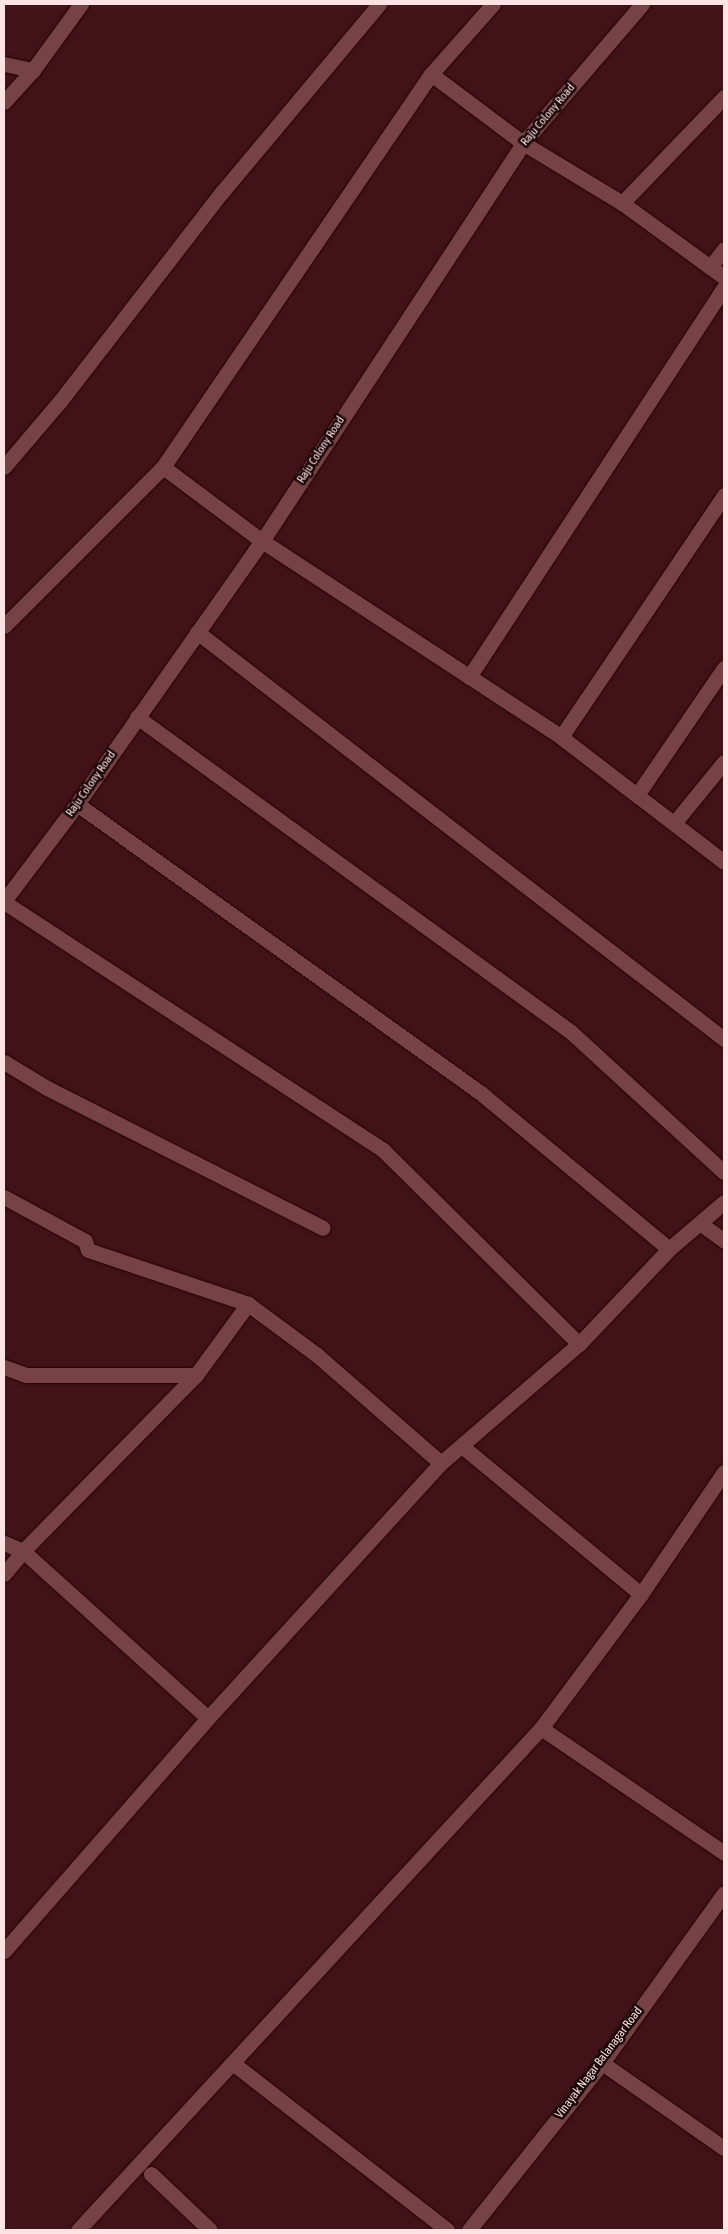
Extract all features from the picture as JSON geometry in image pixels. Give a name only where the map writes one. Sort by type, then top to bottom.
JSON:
[{"type":"street","points":[[4,102],[34,70],[81,4]]},
{"type":"street","points":[[4,467],[61,400],[222,192],[379,4]]},
{"type":"street","points":[[4,626],[163,467],[431,74],[493,4]]},
{"type":"street","name":"Raju Colony Road","points":[[4,901],[78,804],[137,717],[262,541],[523,143],[642,4]]},
{"type":"street","points":[[4,64],[34,70]]},
{"type":"street","points":[[431,74],[523,143],[622,203],[724,277]]},
{"type":"street","points":[[622,203],[724,97]]},
{"type":"street","points":[[710,267],[724,249]]},
{"type":"street","points":[[469,677],[724,288]]},
{"type":"street","points":[[163,467],[262,541],[561,737],[675,822],[724,862]]},
{"type":"street","points":[[561,737],[724,495]]},
{"type":"street","points":[[197,632],[724,1039]]},
{"type":"street","points":[[637,795],[724,668]]},
{"type":"street","points":[[137,717],[570,1032],[724,1172]]},
{"type":"street","points":[[675,822],[724,762]]},
{"type":"street","points":[[78,804],[483,1095],[669,1249]]},
{"type":"street","points":[[4,901],[384,1151],[578,1344]]},
{"type":"street","points":[[4,1062],[47,1088],[323,1228]]},
{"type":"street","points":[[4,1197],[85,1241],[88,1250],[248,1304],[317,1355],[441,1463]]},
{"type":"street","points":[[4,1951],[208,1718],[441,1463],[463,1447],[578,1344],[669,1249],[701,1224],[724,1202]]},
{"type":"street","points":[[701,1224],[724,1241]]},
{"type":"street","points":[[4,1574],[23,1551],[196,1375],[248,1304]]},
{"type":"street","points":[[4,1367],[26,1376],[196,1375]]},
{"type":"street","points":[[463,1447],[641,1594]]},
{"type":"street","points":[[78,2230],[234,2064],[541,1728],[641,1594],[724,1472]]},
{"type":"street","points":[[4,1543],[23,1551],[208,1718]]},
{"type":"street","points":[[541,1728],[724,1852]]},
{"type":"street","name":"Vinayak Nagar Balanagar Road","points":[[469,2230],[602,2063],[724,1892]]},
{"type":"street","points":[[602,2063],[724,2148]]},
{"type":"street","points":[[234,2064],[448,2230]]},
{"type":"street","points":[[151,2174],[210,2230]]}]
